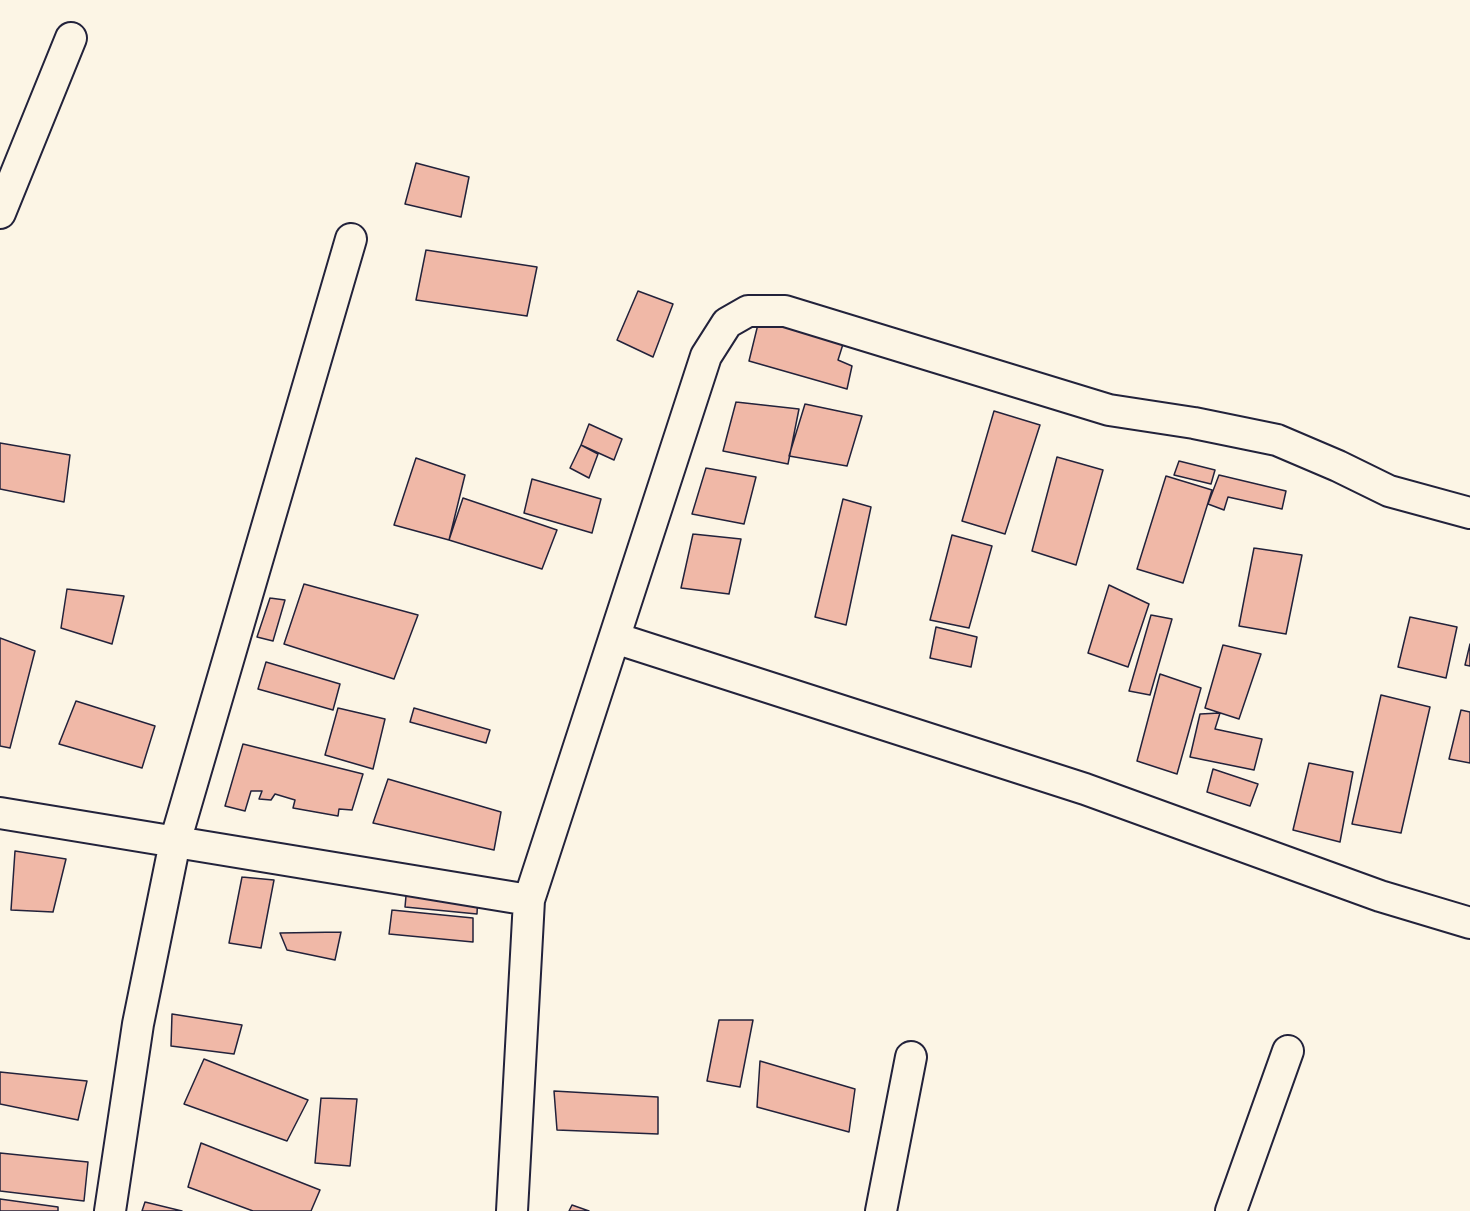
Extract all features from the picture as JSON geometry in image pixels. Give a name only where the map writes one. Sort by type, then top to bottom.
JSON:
[{"type":"street","points":[[0,213],[71,38]]},
{"type":"street","points":[[110,1211],[138,1024],[175,842],[351,239]]},
{"type":"street","points":[[512,1211],[529,900],[706,356],[727,323],[748,311],[785,311],[1110,411],[1194,423],[1278,440],[1389,491],[1470,513]]},
{"type":"street","points":[[615,638],[1085,789],[1380,896],[1470,922]]},
{"type":"street","points":[[0,813],[529,900]]},
{"type":"street","points":[[1231,1211],[1288,1051]]},
{"type":"street","points":[[881,1211],[911,1057]]},
{"type":"building","points":[[416,163],[469,177],[461,217],[405,204]]},
{"type":"building","points":[[426,250],[537,267],[527,316],[416,300]]},
{"type":"building","points":[[638,291],[673,304],[653,357],[617,340]]},
{"type":"building","points":[[760,316],[844,341],[838,360],[852,366],[847,389],[749,361]]},
{"type":"building","points":[[736,402],[799,409],[788,464],[723,451]]},
{"type":"building","points":[[805,404],[862,416],[847,466],[789,456]]},
{"type":"building","points":[[994,411],[1040,425],[1005,534],[962,521]]},
{"type":"building","points":[[589,424],[622,439],[614,460],[581,445]]},
{"type":"building","points":[[0,443],[70,455],[64,502],[0,489]]},
{"type":"building","points":[[581,445],[598,454],[589,478],[570,468]]},
{"type":"building","points":[[1057,457],[1103,470],[1076,565],[1032,551]]},
{"type":"building","points":[[416,458],[465,475],[449,540],[394,525]]},
{"type":"building","points":[[1179,461],[1215,470],[1211,484],[1174,475]]},
{"type":"building","points":[[706,468],[756,477],[744,524],[692,514]]},
{"type":"building","points":[[1219,475],[1286,491],[1282,509],[1228,497],[1224,510],[1208,504]]},
{"type":"building","points":[[1166,476],[1212,490],[1183,583],[1137,569]]},
{"type":"building","points":[[532,479],[601,499],[592,533],[524,513]]},
{"type":"building","points":[[463,498],[557,530],[542,569],[449,540]]},
{"type":"building","points":[[843,499],[871,507],[846,625],[815,617]]},
{"type":"building","points":[[693,534],[741,539],[729,594],[681,588]]},
{"type":"building","points":[[952,535],[992,546],[969,628],[930,620]]},
{"type":"building","points":[[1254,548],[1302,555],[1286,634],[1239,626]]},
{"type":"building","points":[[304,584],[418,615],[394,679],[284,644]]},
{"type":"building","points":[[1109,585],[1149,604],[1128,667],[1088,653]]},
{"type":"building","points":[[67,589],[124,596],[112,644],[61,628]]},
{"type":"building","points":[[270,598],[285,600],[273,641],[257,637]]},
{"type":"building","points":[[1151,615],[1172,619],[1150,695],[1129,691]]},
{"type":"building","points":[[1410,617],[1457,627],[1446,678],[1398,667]]},
{"type":"building","points":[[936,627],[977,637],[971,667],[930,658]]},
{"type":"building","points":[[0,638],[35,651],[10,748],[0,746]]},
{"type":"building","points":[[1470,644],[1470,666],[1465,665]]},
{"type":"building","points":[[1223,645],[1261,654],[1239,719],[1205,708]]},
{"type":"building","points":[[266,662],[340,684],[333,710],[258,689]]},
{"type":"building","points":[[1160,674],[1201,688],[1177,774],[1137,761]]},
{"type":"building","points":[[1381,695],[1430,707],[1401,833],[1352,824]]},
{"type":"building","points":[[76,701],[155,726],[142,768],[59,744]]},
{"type":"building","points":[[338,708],[385,719],[373,769],[325,755]]},
{"type":"building","points":[[414,708],[490,730],[486,743],[410,722]]},
{"type":"building","points":[[1461,710],[1470,712],[1470,763],[1449,759]]},
{"type":"building","points":[[1220,713],[1215,729],[1262,739],[1254,770],[1190,757],[1200,714]]},
{"type":"building","points":[[243,744],[363,774],[352,810],[339,809],[338,816],[293,808],[295,800],[275,794],[271,800],[259,799],[262,791],[251,791],[245,811],[225,806]]},
{"type":"building","points":[[1309,763],[1353,772],[1340,842],[1293,830]]},
{"type":"building","points":[[1213,769],[1258,784],[1250,806],[1207,792]]},
{"type":"building","points":[[388,779],[501,812],[494,850],[373,823]]},
{"type":"building","points":[[15,851],[66,859],[53,912],[11,910]]},
{"type":"building","points":[[242,877],[274,880],[261,948],[229,943]]},
{"type":"building","points":[[407,885],[478,892],[477,914],[405,907]]},
{"type":"building","points":[[392,910],[473,918],[473,942],[389,934]]},
{"type":"building","points":[[341,932],[335,960],[287,950],[280,933]]},
{"type":"building","points":[[172,1014],[242,1025],[234,1054],[171,1046]]},
{"type":"building","points":[[719,1020],[753,1020],[740,1087],[707,1081]]},
{"type":"building","points":[[204,1059],[308,1100],[287,1141],[184,1104]]},
{"type":"building","points":[[760,1061],[855,1089],[849,1132],[757,1107]]},
{"type":"building","points":[[0,1072],[87,1081],[78,1120],[0,1104]]},
{"type":"building","points":[[554,1091],[658,1097],[658,1134],[557,1130]]},
{"type":"building","points":[[321,1098],[357,1099],[350,1166],[315,1163]]},
{"type":"building","points":[[201,1143],[320,1190],[311,1211],[253,1211],[188,1187]]},
{"type":"building","points":[[0,1153],[88,1162],[84,1201],[0,1191]]},
{"type":"building","points":[[0,1199],[58,1207],[58,1211],[0,1211]]},
{"type":"building","points":[[145,1202],[182,1211],[142,1211]]},
{"type":"building","points":[[572,1205],[589,1211],[569,1211]]}]
